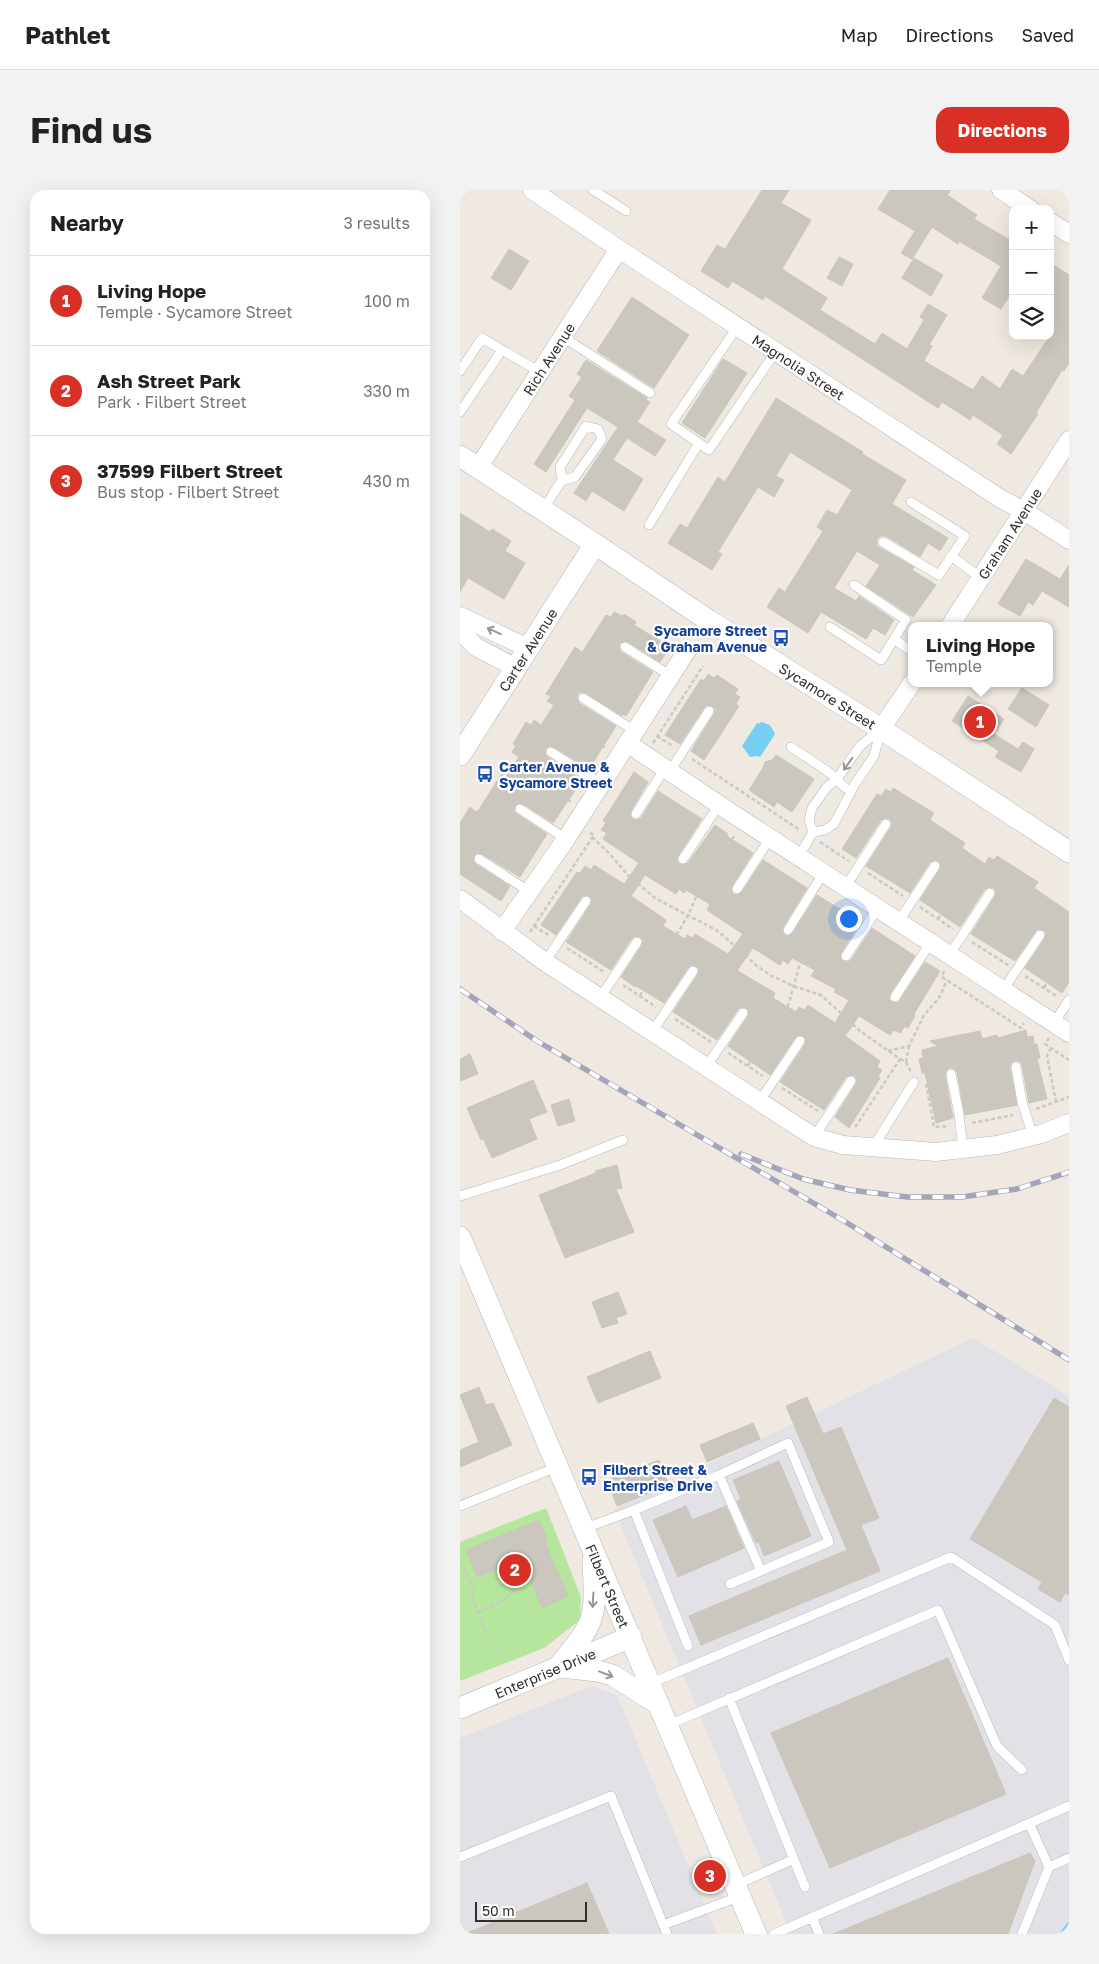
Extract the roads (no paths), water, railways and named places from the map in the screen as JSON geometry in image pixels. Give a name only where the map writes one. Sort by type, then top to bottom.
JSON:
[{"type":"street","name":"Magnolia Street","points":[[532,190],[619,249],[1002,499],[1069,540]]},
{"type":"street","points":[[1001,190],[1024,205]]},
{"type":"street","points":[[1054,225],[1069,234]]},
{"type":"street","name":"Rich Avenue","points":[[478,468],[619,249]]},
{"type":"street","name":"Graham Avenue","points":[[952,622],[1069,440]]},
{"type":"street","name":"Sycamore Street","points":[[460,456],[708,620],[881,729],[1069,852]]},
{"type":"street","name":"Carter Avenue","points":[[460,754],[595,544]]},
{"type":"street","points":[[460,616],[528,648]]},
{"type":"street","points":[[460,630],[476,647],[516,668]]},
{"type":"street","points":[[502,931],[566,839],[686,652]]},
{"type":"street","points":[[881,729],[909,687]]},
{"type":"street","points":[[631,737],[645,755],[667,770],[1069,1033]]},
{"type":"street","points":[[460,899],[545,962],[814,1137],[829,1142],[849,1145],[936,1152],[997,1145],[1033,1136],[1069,1123]]},
{"type":"street","name":"Filbert Street","points":[[460,1237],[756,1934]]},
{"type":"street","points":[[558,1667],[583,1634],[592,1618],[594,1598],[593,1551]]},
{"type":"street","name":"Enterprise Drive","points":[[460,1708],[631,1637]]},
{"type":"street","points":[[558,1667],[598,1671],[653,1693]]},
{"type":"lane","points":[[593,190],[626,211]]},
{"type":"lane","points":[[738,326],[671,424],[709,450],[776,351]]},
{"type":"lane","points":[[563,337],[650,393]]},
{"type":"lane","points":[[460,372],[482,338],[540,372]]},
{"type":"lane","points":[[460,412],[502,350]]},
{"type":"lane","points":[[543,510],[562,480],[560,467],[586,426],[598,429],[602,439],[575,477],[562,480]]},
{"type":"lane","points":[[648,525],[699,443]]},
{"type":"lane","points":[[882,542],[939,575],[965,536],[911,502]]},
{"type":"lane","points":[[952,556],[980,578]]},
{"type":"lane","points":[[830,627],[880,660],[906,620],[854,585]]},
{"type":"lane","points":[[894,640],[908,649]]},
{"type":"lane","points":[[625,648],[671,676]]},
{"type":"lane","points":[[583,698],[631,737]]},
{"type":"lane","points":[[636,814],[709,712]]},
{"type":"lane","points":[[814,832],[809,820],[812,808],[827,787],[837,779],[860,746],[881,729]]},
{"type":"lane","points":[[798,856],[814,832],[825,830],[834,824],[874,756],[881,729]]},
{"type":"lane","points":[[791,748],[837,779],[844,789],[852,792]]},
{"type":"lane","points":[[550,752],[601,784]]},
{"type":"lane","points":[[683,859],[719,805]]},
{"type":"lane","points":[[520,809],[566,839]]},
{"type":"lane","points":[[846,886],[886,824]]},
{"type":"lane","points":[[737,888],[770,838]]},
{"type":"lane","points":[[479,859],[530,892]]},
{"type":"lane","points":[[900,921],[935,866]]},
{"type":"lane","points":[[788,930],[824,872]]},
{"type":"lane","points":[[950,954],[990,893]]},
{"type":"lane","points":[[545,962],[586,900]]},
{"type":"lane","points":[[846,956],[878,908]]},
{"type":"lane","points":[[1003,990],[1040,934]]},
{"type":"lane","points":[[600,998],[637,942]]},
{"type":"lane","points":[[895,997],[931,942]]},
{"type":"lane","points":[[652,1032],[692,971]]},
{"type":"lane","points":[[1054,1022],[1069,1000]]},
{"type":"lane","points":[[706,1067],[743,1013]]},
{"type":"lane","points":[[760,1102],[800,1041]]},
{"type":"lane","points":[[1016,1067],[1033,1136]]},
{"type":"lane","points":[[952,1074],[963,1149]]},
{"type":"lane","points":[[814,1137],[851,1081]]},
{"type":"lane","points":[[873,1147],[917,1081]]},
{"type":"lane","points":[[460,1196],[560,1165],[624,1140]]},
{"type":"lane","points":[[583,1529],[719,1475],[788,1443],[829,1542],[730,1584]]},
{"type":"lane","points":[[460,1506],[557,1467]]},
{"type":"lane","points":[[719,1475],[761,1571]]},
{"type":"lane","points":[[634,1510],[688,1646]]},
{"type":"lane","points":[[653,1693],[951,1557],[1055,1625],[1069,1660]]},
{"type":"lane","points":[[668,1725],[938,1610],[998,1746],[1022,1770]]},
{"type":"lane","points":[[729,1698],[805,1887]]},
{"type":"lane","points":[[460,1857],[611,1796],[667,1934]]},
{"type":"lane","points":[[774,1934],[1069,1806]]},
{"type":"lane","points":[[1029,1824],[1049,1867]]},
{"type":"lane","points":[[1022,1934],[1049,1867],[1069,1858]]},
{"type":"lane","points":[[664,1925],[738,1891],[794,1860]]},
{"type":"lane","points":[[812,1917],[819,1934]]},
{"type":"water","points":[[761,722],[770,725],[775,734],[760,757],[750,757],[742,746],[757,723]]},
{"type":"waterway","points":[[1062,1934],[1069,1924]]},
{"type":"railway","points":[[460,989],[537,1041],[844,1221],[1069,1360]]},
{"type":"railway","points":[[741,1154],[803,1179],[850,1190],[907,1197],[962,1197],[1017,1189],[1069,1172]]},
{"type":"place","name":"Sycamore Street & Graham Avenue","points":[[781,638]]},
{"type":"place","name":"Living Hope","points":[[980,722]]},
{"type":"place","name":"Carter Avenue & Sycamore Street","points":[[485,774]]},
{"type":"place","name":"Filbert Street & Enterprise Drive","points":[[589,1477]]},
{"type":"place","name":"Ash Street Park","points":[[515,1570]]},
{"type":"place","name":"37599 Filbert Street","points":[[710,1876]]}]
